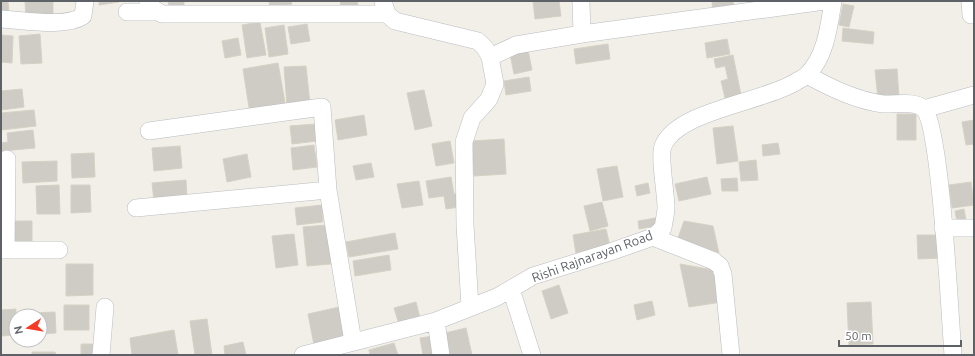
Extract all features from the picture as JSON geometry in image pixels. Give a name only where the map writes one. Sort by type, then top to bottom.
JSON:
[{"type":"street","points":[[1,19],[63,23],[76,21],[83,16],[85,1]]},
{"type":"street","points":[[581,1],[582,34]]},
{"type":"street","points":[[490,57],[516,45],[582,34],[825,1]]},
{"type":"street","name":"Rishi Rajnarayan Road","points":[[303,355],[328,352],[353,342],[436,321],[511,289],[533,276],[653,237],[663,228],[666,208],[662,148],[667,137],[678,127],[702,116],[785,88],[807,75],[818,60],[827,36],[833,1]]},
{"type":"street","points":[[127,12],[154,6],[162,14],[262,15],[385,8],[395,21],[478,41],[486,48],[490,57],[495,78],[494,89],[489,99],[472,118],[464,142],[465,225],[470,307]]},
{"type":"street","points":[[807,75],[833,90],[856,97],[883,104],[916,104],[924,109],[929,120],[933,137],[943,228],[953,355]]},
{"type":"street","points":[[924,109],[974,96]]},
{"type":"street","points":[[148,131],[322,107],[328,190],[353,342]]},
{"type":"street","points":[[7,159],[3,250],[59,250]]},
{"type":"street","points":[[136,208],[328,190]]},
{"type":"street","points":[[943,228],[974,228]]},
{"type":"street","points":[[653,237],[714,261],[720,266],[723,274],[731,355]]},
{"type":"street","points":[[511,289],[532,355]]},
{"type":"street","points":[[101,355],[105,307]]},
{"type":"street","points":[[436,321],[441,355]]},
{"type":"building","points":[[1,1],[8,1],[9,16],[1,16]]},
{"type":"building","points":[[25,1],[53,1],[53,19],[26,19]]},
{"type":"building","points":[[99,1],[119,1],[119,2],[99,5]]},
{"type":"building","points":[[168,1],[184,1],[184,6],[169,8]]},
{"type":"building","points":[[269,1],[291,1],[292,4],[270,9]]},
{"type":"building","points":[[340,1],[357,1],[359,9],[342,12]]},
{"type":"building","points":[[533,1],[559,1],[561,16],[535,19]]},
{"type":"building","points":[[712,1],[733,1],[734,11],[713,13]]},
{"type":"building","points":[[843,4],[854,6],[849,27],[839,25]]},
{"type":"building","points":[[260,22],[266,55],[247,58],[242,25]]},
{"type":"building","points":[[307,24],[310,41],[291,44],[288,27]]},
{"type":"building","points":[[284,25],[288,54],[269,57],[265,28]]},
{"type":"building","points":[[843,28],[874,32],[873,44],[842,41]]},
{"type":"building","points":[[40,34],[42,63],[21,64],[19,36]]},
{"type":"building","points":[[1,35],[13,36],[12,63],[1,62]]},
{"type":"building","points":[[238,38],[241,55],[225,58],[222,41]]},
{"type":"building","points":[[727,39],[730,54],[707,58],[705,43]]},
{"type":"building","points":[[608,44],[610,59],[576,64],[574,49]]},
{"type":"building","points":[[528,50],[532,70],[514,74],[510,54]]},
{"type":"building","points":[[733,55],[741,95],[725,98],[721,81],[728,79],[725,66],[716,68],[714,59]]},
{"type":"building","points":[[278,63],[286,108],[250,114],[243,69]]},
{"type":"building","points":[[306,66],[310,104],[287,106],[284,67]]},
{"type":"building","points":[[897,69],[899,97],[878,99],[875,70]]},
{"type":"building","points":[[529,77],[531,91],[506,95],[504,81]]},
{"type":"building","points":[[22,89],[24,107],[1,110],[1,91]]},
{"type":"building","points":[[424,90],[432,126],[415,130],[407,93]]},
{"type":"building","points":[[34,110],[36,126],[1,130],[1,113]]},
{"type":"building","points":[[897,114],[916,114],[916,140],[897,140]]},
{"type":"building","points":[[364,115],[367,135],[338,140],[335,120]]},
{"type":"building","points":[[974,120],[974,144],[966,145],[962,122]]},
{"type":"building","points":[[316,124],[317,141],[292,144],[290,126]]},
{"type":"building","points":[[733,126],[738,161],[717,164],[713,128]]},
{"type":"building","points":[[33,130],[35,148],[2,151],[1,143],[8,142],[7,133]]},
{"type":"building","points":[[504,139],[506,174],[474,176],[471,141]]},
{"type":"building","points":[[450,141],[454,163],[436,166],[432,144]]},
{"type":"building","points":[[778,143],[780,154],[763,156],[762,145]]},
{"type":"building","points":[[314,145],[317,167],[293,170],[291,148]]},
{"type":"building","points":[[180,146],[182,168],[154,171],[152,148]]},
{"type":"building","points":[[94,153],[95,177],[72,178],[71,154]]},
{"type":"building","points":[[247,154],[251,177],[227,182],[223,159]]},
{"type":"building","points":[[756,160],[758,180],[741,181],[739,162]]},
{"type":"building","points":[[57,161],[57,181],[23,183],[22,162]]},
{"type":"building","points":[[371,163],[374,177],[356,180],[353,166]]},
{"type":"building","points":[[617,166],[623,197],[603,201],[597,169]]},
{"type":"building","points":[[451,177],[454,194],[457,194],[459,207],[446,209],[444,196],[429,198],[426,181]]},
{"type":"building","points":[[707,177],[711,194],[679,201],[675,184]]},
{"type":"building","points":[[737,178],[738,191],[722,191],[721,179]]},
{"type":"building","points":[[186,180],[187,198],[154,201],[152,183]]},
{"type":"building","points":[[419,181],[423,205],[402,208],[397,184]]},
{"type":"building","points":[[971,182],[974,205],[952,208],[949,185]]},
{"type":"building","points":[[648,183],[650,193],[637,196],[635,186]]},
{"type":"building","points":[[59,185],[60,214],[37,214],[36,186]]},
{"type":"building","points":[[71,185],[90,185],[91,212],[71,213]]},
{"type":"building","points":[[602,202],[608,226],[590,231],[584,206]]},
{"type":"building","points":[[322,205],[323,222],[297,225],[295,208]]},
{"type":"building","points":[[964,209],[966,220],[957,222],[955,211]]},
{"type":"building","points":[[661,217],[662,225],[639,229],[638,221]]},
{"type":"building","points":[[14,221],[32,221],[32,247],[14,247]]},
{"type":"building","points":[[684,221],[713,226],[719,253],[678,238]]},
{"type":"building","points":[[327,225],[331,264],[307,266],[303,227]]},
{"type":"building","points":[[606,229],[610,246],[576,253],[573,235]]},
{"type":"building","points":[[395,233],[398,249],[349,257],[346,242]]},
{"type":"building","points":[[294,234],[298,265],[276,268],[272,236]]},
{"type":"building","points":[[917,235],[941,235],[942,258],[918,259]]},
{"type":"building","points":[[389,255],[391,270],[355,276],[353,261]]},
{"type":"building","points":[[66,264],[93,264],[93,295],[66,296]]},
{"type":"building","points":[[680,264],[719,271],[722,302],[689,307]]},
{"type":"building","points":[[559,285],[568,313],[551,319],[542,291]]},
{"type":"building","points":[[652,301],[655,315],[637,320],[634,305]]},
{"type":"building","points":[[416,302],[420,318],[399,324],[394,308]]},
{"type":"building","points":[[871,302],[873,344],[849,345],[847,303]]},
{"type":"building","points":[[64,305],[89,305],[89,330],[64,330]]},
{"type":"building","points":[[339,307],[346,338],[314,345],[308,314]]},
{"type":"building","points":[[1,310],[8,310],[8,336],[1,336]]},
{"type":"building","points":[[48,312],[55,312],[56,333],[48,334]]},
{"type":"building","points":[[207,319],[212,355],[195,355],[190,321]]},
{"type":"building","points":[[466,328],[472,355],[450,355],[445,333]]},
{"type":"building","points":[[174,330],[178,355],[132,355],[130,338]]},
{"type":"building","points":[[433,336],[436,355],[423,355],[420,338]]},
{"type":"building","points":[[243,342],[246,355],[225,355],[224,346]]},
{"type":"building","points":[[394,343],[398,355],[370,355],[369,350]]},
{"type":"building","points":[[81,344],[93,344],[93,355],[81,355]]},
{"type":"building","points":[[32,352],[55,352],[56,355],[32,355]]}]
